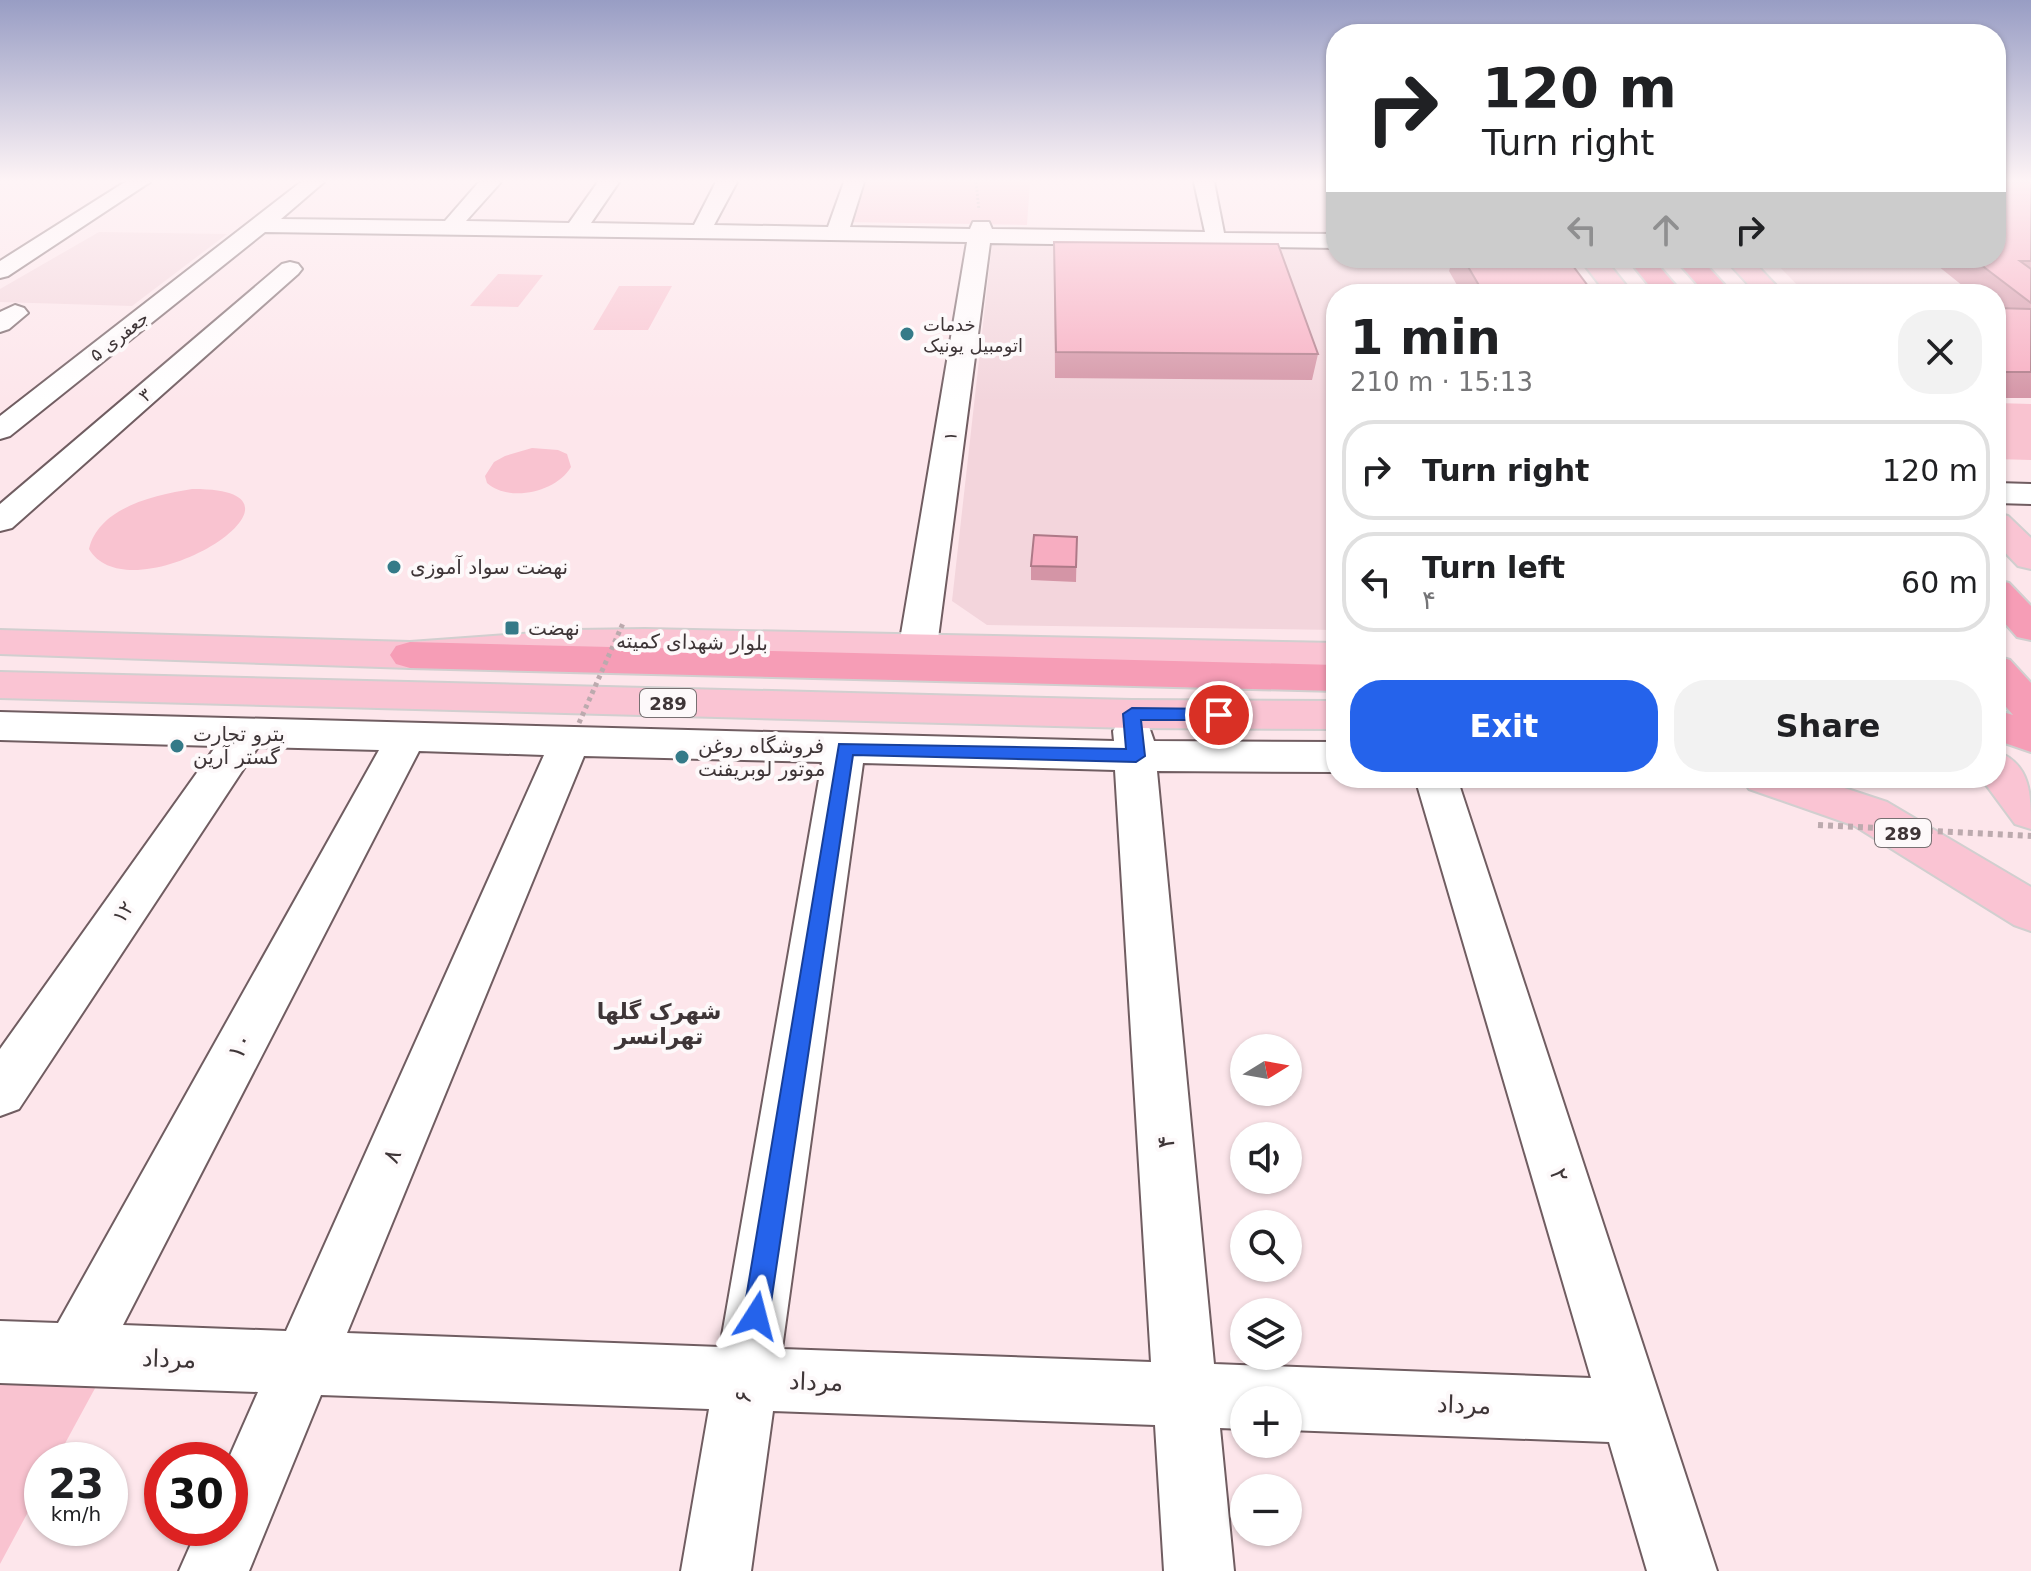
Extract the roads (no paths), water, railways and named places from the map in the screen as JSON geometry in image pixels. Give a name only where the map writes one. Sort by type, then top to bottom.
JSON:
[{"type":"highway","points":[[1605,268],[1624,284]]},
{"type":"highway","points":[[1648,268],[1661,284]]},
{"type":"highway","points":[[1695,268],[1711,284]]},
{"type":"highway","points":[[2006,601],[2031,628]]},
{"type":"highway","points":[[410,655],[1326,678]]},
{"type":"highway","points":[[2006,681],[2031,710]]},
{"type":"highway","points":[[2006,728],[2031,737]]},
{"type":"main road","points":[[1746,268],[1761,284]]},
{"type":"main road","points":[[2006,533],[2031,558]]},
{"type":"main road","name":"بلوار شهدای کمیته","points":[[0,642],[410,655],[576,642],[1326,656]]},
{"type":"main road","name":"289","points":[[4,689],[1134,735],[1326,716]]},
{"type":"main road","points":[[2006,780],[2031,812]]},
{"type":"main road","name":"289","points":[[1794,788],[1871,814],[2031,911]]},
{"type":"street","points":[[0,271],[25,255]]},
{"type":"street","name":"جعفری ۵","points":[[0,430],[221,255]]},
{"type":"street","name":"۱","points":[[918,646],[977,255]]},
{"type":"street","name":"۳","points":[[0,521],[290,269]]},
{"type":"street","points":[[2006,469],[2031,469]]},
{"type":"street","points":[[2006,493],[2031,494]]},
{"type":"street","points":[[0,726],[406,737],[574,732],[845,748],[1134,735],[1326,756]]},
{"type":"street","name":"۸","points":[[214,1571],[574,732]]},
{"type":"street","name":"۱۲","points":[[0,1092],[246,733]]},
{"type":"street","name":"۴","points":[[1134,735],[1199,1571]]},
{"type":"street","name":"۱۰","points":[[74,1355],[406,737]]},
{"type":"street","name":"۶","points":[[716,1571],[845,748]]},
{"type":"street","name":"۲","points":[[1439,788],[1682,1571]]},
{"type":"street","name":"مرداد","points":[[0,1352],[1632,1411]]},
{"type":"place","name":"خدمات اتومبیل یونیک","points":[[907,334]]},
{"type":"place","name":"نهضت سواد آموزی","points":[[394,567]]},
{"type":"place","name":"نهضت","points":[[512,628]]},
{"type":"place","name":"پترو تجارت گستر آرین","points":[[177,746]]},
{"type":"place","name":"فروشگاه روغن موتور لوبریفنت","points":[[682,757]]},
{"type":"district","name":"شهرک گلها تهرانسر","points":[[659,1024]]}]
